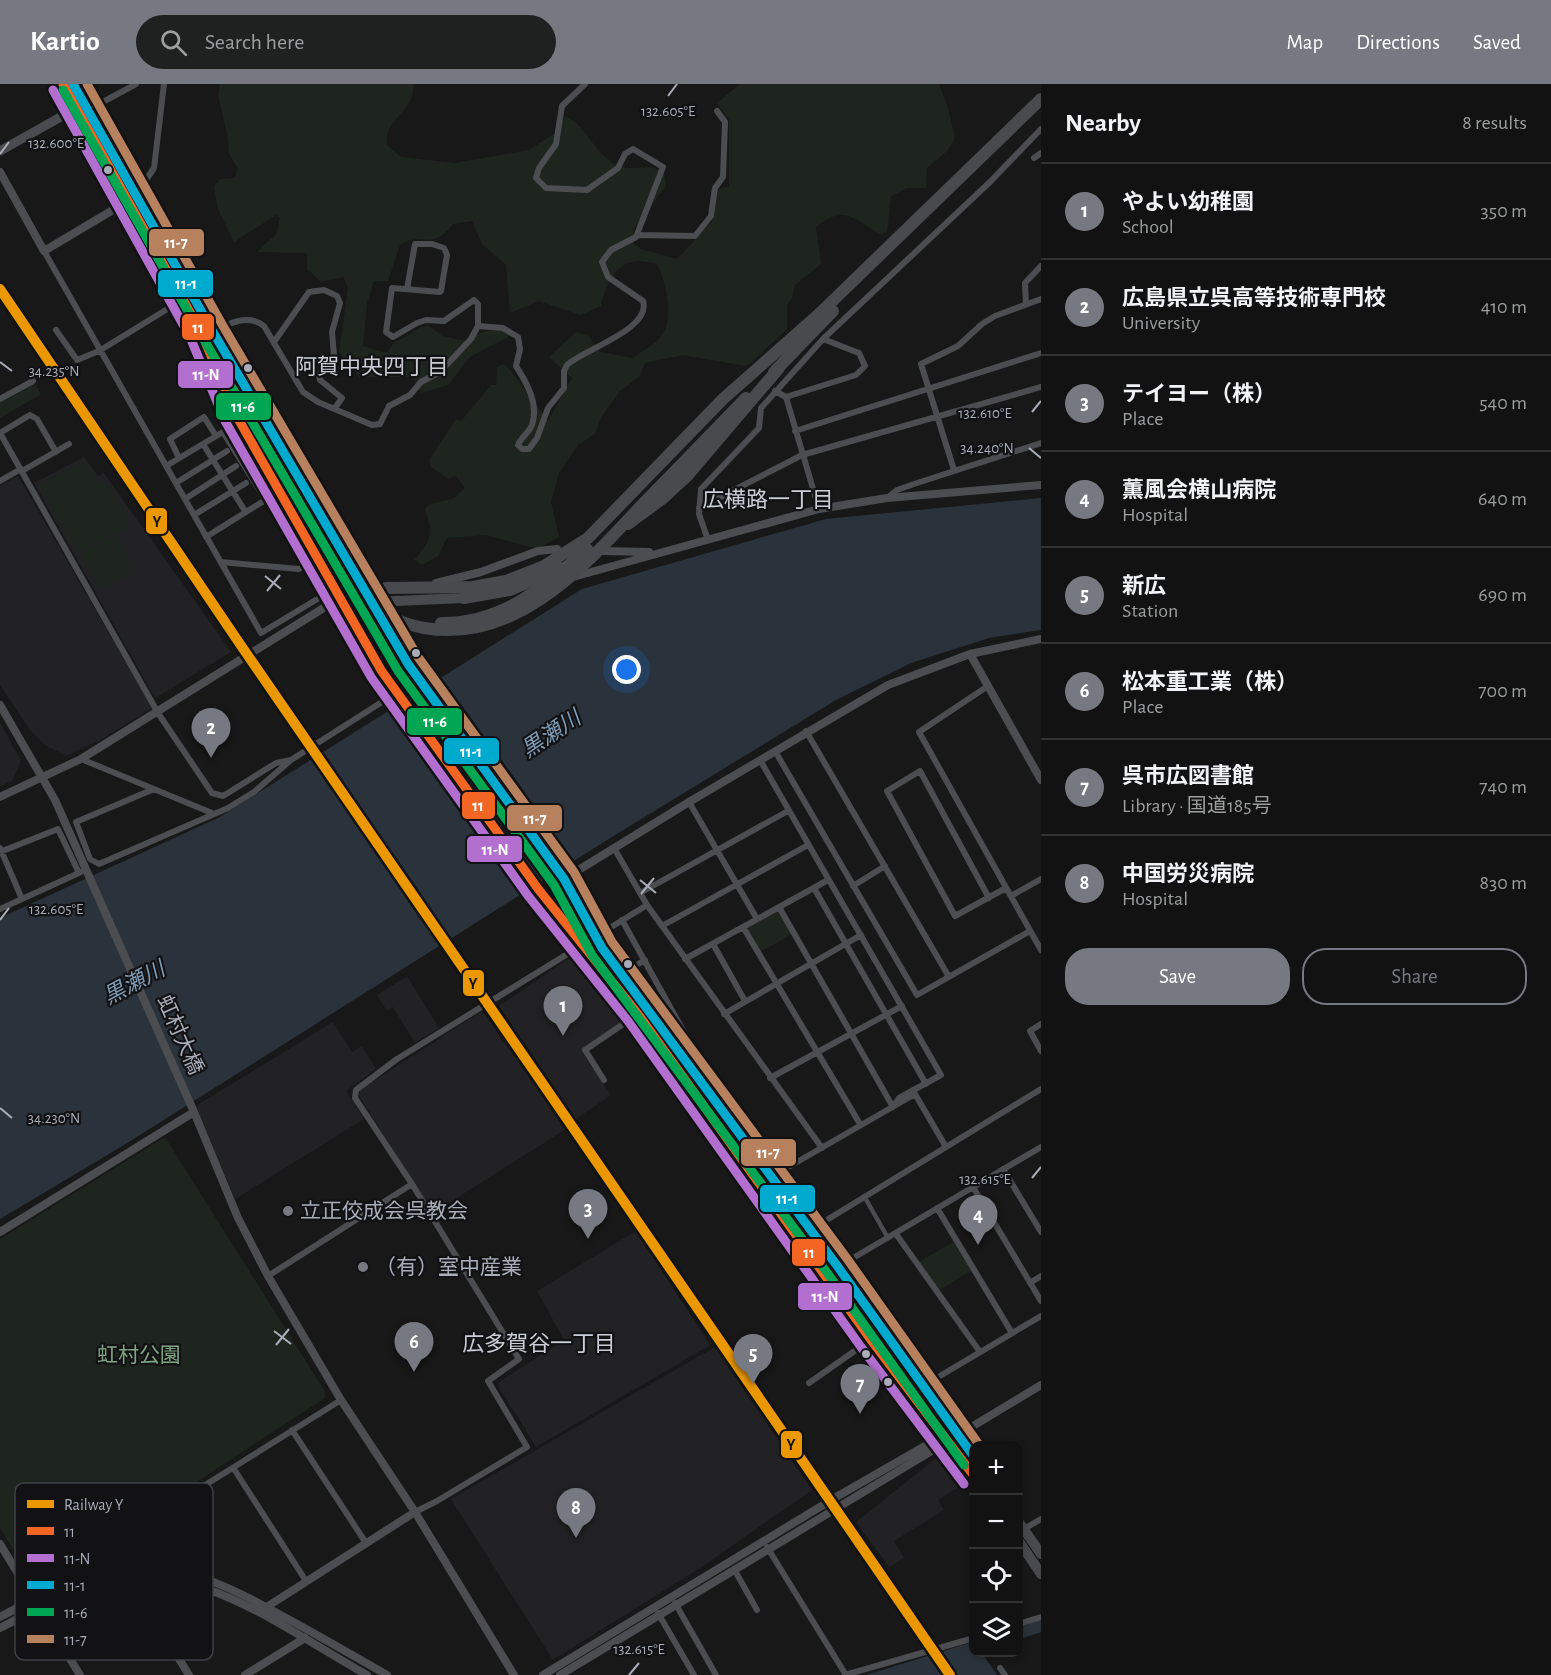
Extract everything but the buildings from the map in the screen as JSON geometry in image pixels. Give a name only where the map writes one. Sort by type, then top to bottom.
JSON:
[{"type":"highway","points":[[63,84],[83,108]]},
{"type":"highway","points":[[73,84],[83,108],[299,501],[330,563],[359,597],[400,621],[442,631],[490,625],[522,612],[579,568],[779,351]]},
{"type":"highway","points":[[338,599],[365,587],[488,585],[525,575],[588,538],[723,399],[779,351],[1041,99]]},
{"type":"highway","points":[[132,199],[183,299],[208,335],[365,587],[418,678],[563,878],[595,936],[622,974],[838,1267],[922,1386],[969,1468]]},
{"type":"highway","points":[[338,599],[373,602],[464,598],[510,590],[556,571],[600,544],[656,504],[707,454],[779,368],[902,234]]},
{"type":"highway","points":[[208,335],[236,415],[338,599],[399,696],[539,890],[638,1014],[871,1340],[952,1438],[969,1453]]},
{"type":"highway","points":[[637,504],[779,368]]},
{"type":"highway","points":[[1023,1528],[1041,1554]]},
{"type":"highway","points":[[1023,1547],[1041,1574]]},
{"type":"main road","points":[[0,151],[83,108]]},
{"type":"street","points":[[83,108],[136,84]]},
{"type":"street","points":[[44,251],[132,199],[154,168],[164,84]]},
{"type":"street","points":[[478,327],[502,328],[518,337],[516,366],[527,381],[534,410],[532,424],[518,445],[522,449],[529,449],[537,438],[545,414],[564,388],[567,365],[600,343],[623,333],[641,318],[644,312],[642,301],[608,277],[602,262],[611,250],[631,242],[637,236],[663,167],[630,150],[618,168],[587,190],[546,188],[536,178],[539,168],[556,144],[562,105],[585,84]]},
{"type":"street","points":[[637,236],[695,236],[708,221],[715,188],[723,172],[725,122],[717,111]]},
{"type":"street","points":[[708,540],[701,521],[700,489],[759,428],[761,408],[823,339],[990,182],[1041,129]]},
{"type":"street","points":[[1034,158],[1041,153]]},
{"type":"street","points":[[0,172],[99,351],[261,633],[324,595],[338,599]]},
{"type":"street","points":[[208,335],[235,321],[258,322],[274,342],[303,392],[318,402],[372,425],[380,424],[389,406],[410,395],[421,382],[440,372],[471,339],[478,327],[478,304],[474,300],[444,321],[426,320],[399,335],[389,335],[385,325],[391,290],[441,291],[447,255],[444,248],[432,244],[415,244],[407,289]]},
{"type":"street","points":[[1026,304],[1025,283],[1041,266]]},
{"type":"street","points":[[274,342],[309,292],[324,290],[337,296],[339,308],[332,332],[334,355],[320,375],[320,380],[342,398],[335,408]]},
{"type":"street","points":[[57,330],[77,360],[99,351],[183,299]]},
{"type":"street","points":[[954,470],[921,364],[958,346],[982,324],[995,316],[1041,299]]},
{"type":"street","points":[[775,391],[786,397],[856,375],[865,366],[859,353],[823,339]]},
{"type":"street","points":[[795,430],[1041,353]]},
{"type":"street","points":[[0,399],[33,381]]},
{"type":"street","points":[[699,508],[802,454],[1041,387]]},
{"type":"street","points":[[786,397],[819,509]]},
{"type":"street","points":[[56,452],[38,419],[30,415],[0,433],[158,713],[212,793],[223,796],[276,763],[291,760]]},
{"type":"street","points":[[179,458],[170,439],[204,417],[216,436]]},
{"type":"street","points":[[166,466],[223,432],[265,499]]},
{"type":"street","points":[[887,498],[897,490],[1041,443]]},
{"type":"street","points":[[0,481],[69,444]]},
{"type":"street","points":[[203,444],[245,511]]},
{"type":"street","points":[[176,483],[227,451]]},
{"type":"street","points":[[185,499],[236,466]]},
{"type":"street","points":[[194,515],[246,483]]},
{"type":"street","points":[[464,598],[534,592],[617,564],[819,509],[887,498],[1041,485]]},
{"type":"street","points":[[206,537],[278,492]]},
{"type":"street","points":[[386,588],[458,578],[538,551],[557,549]]},
{"type":"street","points":[[603,551],[674,550]]},
{"type":"street","points":[[221,562],[298,570],[316,559]]},
{"type":"street","points":[[0,797],[81,759],[338,599]]},
{"type":"street","points":[[563,878],[806,731],[888,685],[970,654],[1041,639]]},
{"type":"street","points":[[970,654],[1041,780]]},
{"type":"street","points":[[988,686],[919,732],[1041,950]]},
{"type":"street","points":[[0,909],[212,814],[254,792],[291,760],[399,696]]},
{"type":"street","name":"虹村大橋","points":[[0,705],[42,778],[88,870],[238,1218],[268,1276],[341,1400],[415,1512],[514,1675]]},
{"type":"street","points":[[806,731],[949,977]]},
{"type":"street","points":[[775,751],[917,995],[1030,931]]},
{"type":"street","points":[[81,759],[212,814]]},
{"type":"street","points":[[760,760],[941,1075],[899,1098],[893,1107]]},
{"type":"street","points":[[989,898],[920,771],[887,791],[955,916],[989,898],[1006,888]]},
{"type":"street","points":[[88,870],[90,859],[76,822],[154,789]]},
{"type":"street","points":[[689,802],[757,918]]},
{"type":"street","points":[[640,893],[788,811]]},
{"type":"street","points":[[22,899],[0,851],[58,829],[88,870]]},
{"type":"street","points":[[662,926],[808,845]]},
{"type":"street","points":[[614,848],[647,905],[822,1148]]},
{"type":"street","points":[[853,886],[885,866]]},
{"type":"street","points":[[1011,896],[1041,879]]},
{"type":"street","points":[[686,959],[828,880]]},
{"type":"street","points":[[814,888],[926,1084]]},
{"type":"street","points":[[260,1615],[266,1606],[415,1512],[527,1447],[488,1381],[519,1359],[412,1184],[354,1098],[356,1090],[407,1053],[647,905]]},
{"type":"street","points":[[779,907],[893,1107]]},
{"type":"street","points":[[622,920],[700,1061],[703,1071],[698,1078]]},
{"type":"street","points":[[743,927],[860,1124]]},
{"type":"street","points":[[724,1014],[861,935]]},
{"type":"street","points":[[713,944],[745,1000]]},
{"type":"street","points":[[622,974],[645,960]]},
{"type":"street","points":[[770,1078],[902,1006]]},
{"type":"street","points":[[604,1080],[585,1050],[638,1014]]},
{"type":"street","points":[[1041,1024],[1029,1031],[1041,1051]]},
{"type":"street","points":[[799,1237],[1041,1089]]},
{"type":"street","points":[[771,1177],[915,1094],[946,1147]]},
{"type":"street","points":[[0,1232],[194,1112]]},
{"type":"street","points":[[838,1267],[1041,1147]]},
{"type":"street","points":[[1004,1169],[1041,1232]]},
{"type":"street","points":[[268,1276],[412,1184]]},
{"type":"street","points":[[974,1187],[1041,1301]]},
{"type":"street","points":[[864,1196],[888,1238]]},
{"type":"street","points":[[938,1208],[1012,1333]]},
{"type":"street","points":[[896,1234],[980,1352]]},
{"type":"street","points":[[1030,1283],[1041,1276]]},
{"type":"street","points":[[922,1386],[1041,1316]]},
{"type":"street","points":[[809,1383],[883,1331]]},
{"type":"street","points":[[543,1675],[560,1673],[656,1611],[766,1545],[831,1511],[1041,1385]]},
{"type":"street","points":[[211,1483],[341,1400]]},
{"type":"street","points":[[292,1430],[366,1543]]},
{"type":"street","points":[[706,1581],[734,1569],[838,1496],[925,1446],[952,1438]]},
{"type":"street","points":[[234,1469],[306,1581]]},
{"type":"street","points":[[1023,1524],[1041,1519]]},
{"type":"street","points":[[0,1544],[15,1569]]},
{"type":"street","points":[[766,1545],[845,1675],[969,1639]]},
{"type":"street","points":[[734,1569],[757,1610]]},
{"type":"street","points":[[213,1580],[233,1588],[387,1675]]},
{"type":"street","points":[[213,1590],[367,1675]]},
{"type":"street","points":[[674,1601],[716,1675]]},
{"type":"street","points":[[0,1617],[15,1610]]},
{"type":"street","points":[[656,1611],[694,1675]]},
{"type":"street","points":[[1023,1622],[1041,1617]]},
{"type":"street","points":[[0,1628],[15,1620]]},
{"type":"street","points":[[245,1675],[313,1633]]},
{"type":"street","points":[[71,1660],[80,1675]]},
{"type":"street","points":[[180,1660],[189,1675]]},
{"type":"street","points":[[1000,1668],[1005,1675]]},
{"type":"shaded area","points":[[84,457],[98,476],[104,473],[231,652],[155,698],[34,483]]},
{"type":"shaded area","points":[[18,476],[152,708],[100,740],[66,756],[45,745],[30,730],[0,685],[0,486]]},
{"type":"shaded area","points":[[0,723],[21,761],[12,781],[0,786]]},
{"type":"shaded area","points":[[580,951],[627,1022],[582,1052],[611,1095],[576,1119],[499,1006]]},
{"type":"shaded area","points":[[407,976],[439,1028],[415,1043],[393,1007],[387,1011],[377,995]]},
{"type":"shaded area","points":[[482,1011],[566,1129],[433,1213],[360,1097],[360,1090]]},
{"type":"shaded area","points":[[333,1022],[352,1052],[362,1046],[376,1069],[346,1091],[364,1119],[235,1199],[197,1109],[199,1104]]},
{"type":"shaded area","points":[[636,1231],[710,1345],[536,1447],[498,1386],[499,1382],[564,1340],[537,1291]]},
{"type":"shaded area","points":[[715,1347],[812,1490],[703,1566],[553,1660],[451,1499]]},
{"type":"shaded area","points":[[936,1458],[949,1460],[965,1483],[938,1500],[944,1510],[894,1541],[904,1558],[889,1567],[856,1522]]},
{"type":"green space","points":[[220,84],[414,84],[408,105],[388,131],[387,145],[401,157],[455,163],[529,150],[561,129],[565,116],[580,127],[603,156],[610,161],[625,168],[651,167],[664,173],[666,186],[634,228],[633,243],[641,249],[677,259],[712,222],[719,189],[729,186],[729,119],[717,103],[740,84],[939,84],[948,108],[955,138],[947,151],[927,168],[926,188],[907,188],[891,196],[887,232],[881,234],[849,216],[842,215],[826,220],[816,227],[821,264],[795,285],[792,298],[787,305],[787,329],[752,362],[745,366],[683,355],[645,363],[639,377],[620,391],[601,417],[596,433],[578,445],[559,473],[551,502],[559,537],[537,549],[487,535],[447,538],[438,556],[422,565],[414,560],[424,548],[429,537],[430,525],[425,510],[428,505],[454,498],[465,488],[455,475],[449,479],[431,467],[429,460],[456,419],[461,421],[491,385],[496,385],[497,367],[504,364],[509,369],[548,421],[572,378],[549,357],[576,332],[589,336],[600,352],[633,358],[661,337],[668,318],[668,308],[666,288],[660,270],[656,263],[638,261],[626,264],[611,279],[601,306],[581,315],[539,301],[510,313],[506,265],[482,244],[472,221],[453,224],[438,237],[415,239],[400,245],[388,281],[374,281],[367,303],[363,346],[388,352],[394,342],[428,325],[442,336],[464,341],[493,330],[511,335],[470,357],[448,385],[421,393],[412,377],[359,377],[339,352],[348,288],[343,277],[321,282],[307,269],[307,253],[257,252],[277,233],[280,218],[276,215],[234,242],[218,209],[214,186],[220,179],[235,178],[238,168],[229,154],[218,94]]},
{"type":"green space","points":[[35,384],[41,394],[0,418],[0,403]]},
{"type":"green space","points":[[85,462],[101,485],[109,488],[129,519],[124,529],[77,551],[39,485]]},
{"type":"green space","points":[[116,535],[133,571],[105,587],[100,587],[81,552]]},
{"type":"green space","points":[[779,912],[792,934],[760,952],[747,931],[748,927]]},
{"type":"green space","name":"虹村公園","points":[[165,1137],[324,1390],[325,1398],[195,1483],[15,1483],[15,1553],[0,1528],[0,1239]]},
{"type":"green space","points":[[953,1242],[971,1271],[939,1290],[919,1262]]},
{"type":"water","name":"黒瀬川","points":[[1041,498],[1041,630],[989,638],[911,663],[836,700],[607,840],[124,1145],[0,1219],[0,918],[220,817],[582,589],[826,519]]},
{"type":"water","points":[[969,1643],[969,1657],[985,1657],[997,1675],[866,1675]]},
{"type":"waterway","points":[[1023,1631],[1041,1626]]},
{"type":"rail line","name":"Y","points":[[0,289],[242,647],[950,1675]]},
{"type":"transit line","name":"11","points":[[63,84],[201,332],[236,415],[381,670],[539,890],[638,1014],[871,1340],[969,1469]]},
{"type":"transit line","name":"11-1","points":[[73,84],[213,332],[408,664],[564,879],[602,948],[838,1267],[969,1450]]},
{"type":"transit line","name":"11-7","points":[[87,84],[223,326],[418,657],[574,872],[612,942],[848,1260],[976,1441]]},
{"type":"transit line","name":"11-N","points":[[53,90],[190,337],[225,421],[371,677],[529,897],[628,1021],[861,1347],[964,1484]]},
{"type":"transit line","name":"11-6","points":[[63,90],[203,338],[398,671],[554,885],[592,955],[828,1274],[964,1465]]},
{"type":"place","name":"広島県立呉高等技術専門校","points":[[211,758]]},
{"type":"place","name":"やよい幼稚園","points":[[563,1036]]},
{"type":"place","name":"立正佼成会呉教会","points":[[288,1211]]},
{"type":"place","name":"テイヨー（株）","points":[[588,1239]]},
{"type":"place","name":"薫風会横山病院","points":[[978,1245]]},
{"type":"place","name":"（有）室中産業","points":[[363,1267]]},
{"type":"place","name":"松本重工業（株）","points":[[414,1372]]},
{"type":"place","name":"新広","points":[[753,1384]]},
{"type":"place","name":"呉市広図書館","points":[[860,1414]]},
{"type":"place","name":"中国労災病院","points":[[576,1538]]},
{"type":"district","name":"阿賀中央四丁目","points":[[372,367]]},
{"type":"district","name":"広横路一丁目","points":[[768,500]]},
{"type":"district","name":"広多賀谷一丁目","points":[[539,1344]]}]
